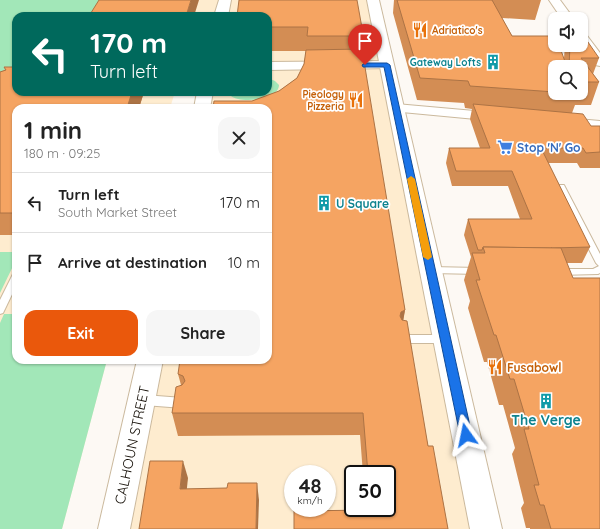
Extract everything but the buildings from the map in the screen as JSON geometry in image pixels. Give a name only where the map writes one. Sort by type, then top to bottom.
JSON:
[{"type":"main road","points":[[222,12],[225,0]]},
{"type":"main road","points":[[373,0],[486,529]]},
{"type":"main road","name":"CALHOUN STREET","points":[[114,529],[149,364]]},
{"type":"street","points":[[554,0],[563,12]]},
{"type":"street","points":[[588,46],[600,62]]},
{"type":"street","points":[[272,66],[387,65]]},
{"type":"street","points":[[396,108],[512,118]]},
{"type":"street","points":[[549,121],[600,125]]},
{"type":"lane","points":[[561,186],[600,263]]},
{"type":"lane","points":[[547,272],[595,272],[600,269]]},
{"type":"lane","points":[[431,270],[491,271]]},
{"type":"lane","points":[[0,310],[12,284]]},
{"type":"lane","points":[[402,339],[445,339]]},
{"type":"lane","points":[[142,400],[182,403]]},
{"type":"shaded area","points":[[0,0],[373,0],[486,529],[113,529],[149,364],[272,364],[272,104],[203,104],[204,96],[272,96],[272,12],[12,12],[12,96],[174,96],[171,104],[12,104],[12,364],[106,364],[62,529],[0,529]]},
{"type":"green space","points":[[0,0],[102,0],[95,12],[12,12],[12,84],[0,86]]},
{"type":"green space","points":[[272,80],[279,85],[272,94]]},
{"type":"green space","points":[[231,96],[268,96],[251,100]]},
{"type":"green space","points":[[0,252],[12,252],[12,268],[0,293]]},
{"type":"green space","points":[[4,314],[12,314],[12,364],[106,364],[62,529],[0,529],[0,323]]},
{"type":"slow traffic","points":[[411,179],[428,257]]},
{"type":"place","name":"Adriatico's","points":[[420,30]]},
{"type":"place","name":"Gateway Lofts","points":[[493,62]]},
{"type":"place","name":"Pieology Pizzeria","points":[[356,100]]},
{"type":"place","name":"Stop 'N' Go","points":[[505,147]]},
{"type":"place","name":"U Square","points":[[324,203]]},
{"type":"place","name":"Fusabowl","points":[[495,367]]},
{"type":"place","name":"The Verge","points":[[546,401]]},
{"type":"route","points":[[365,65],[387,65],[466,435]]}]
